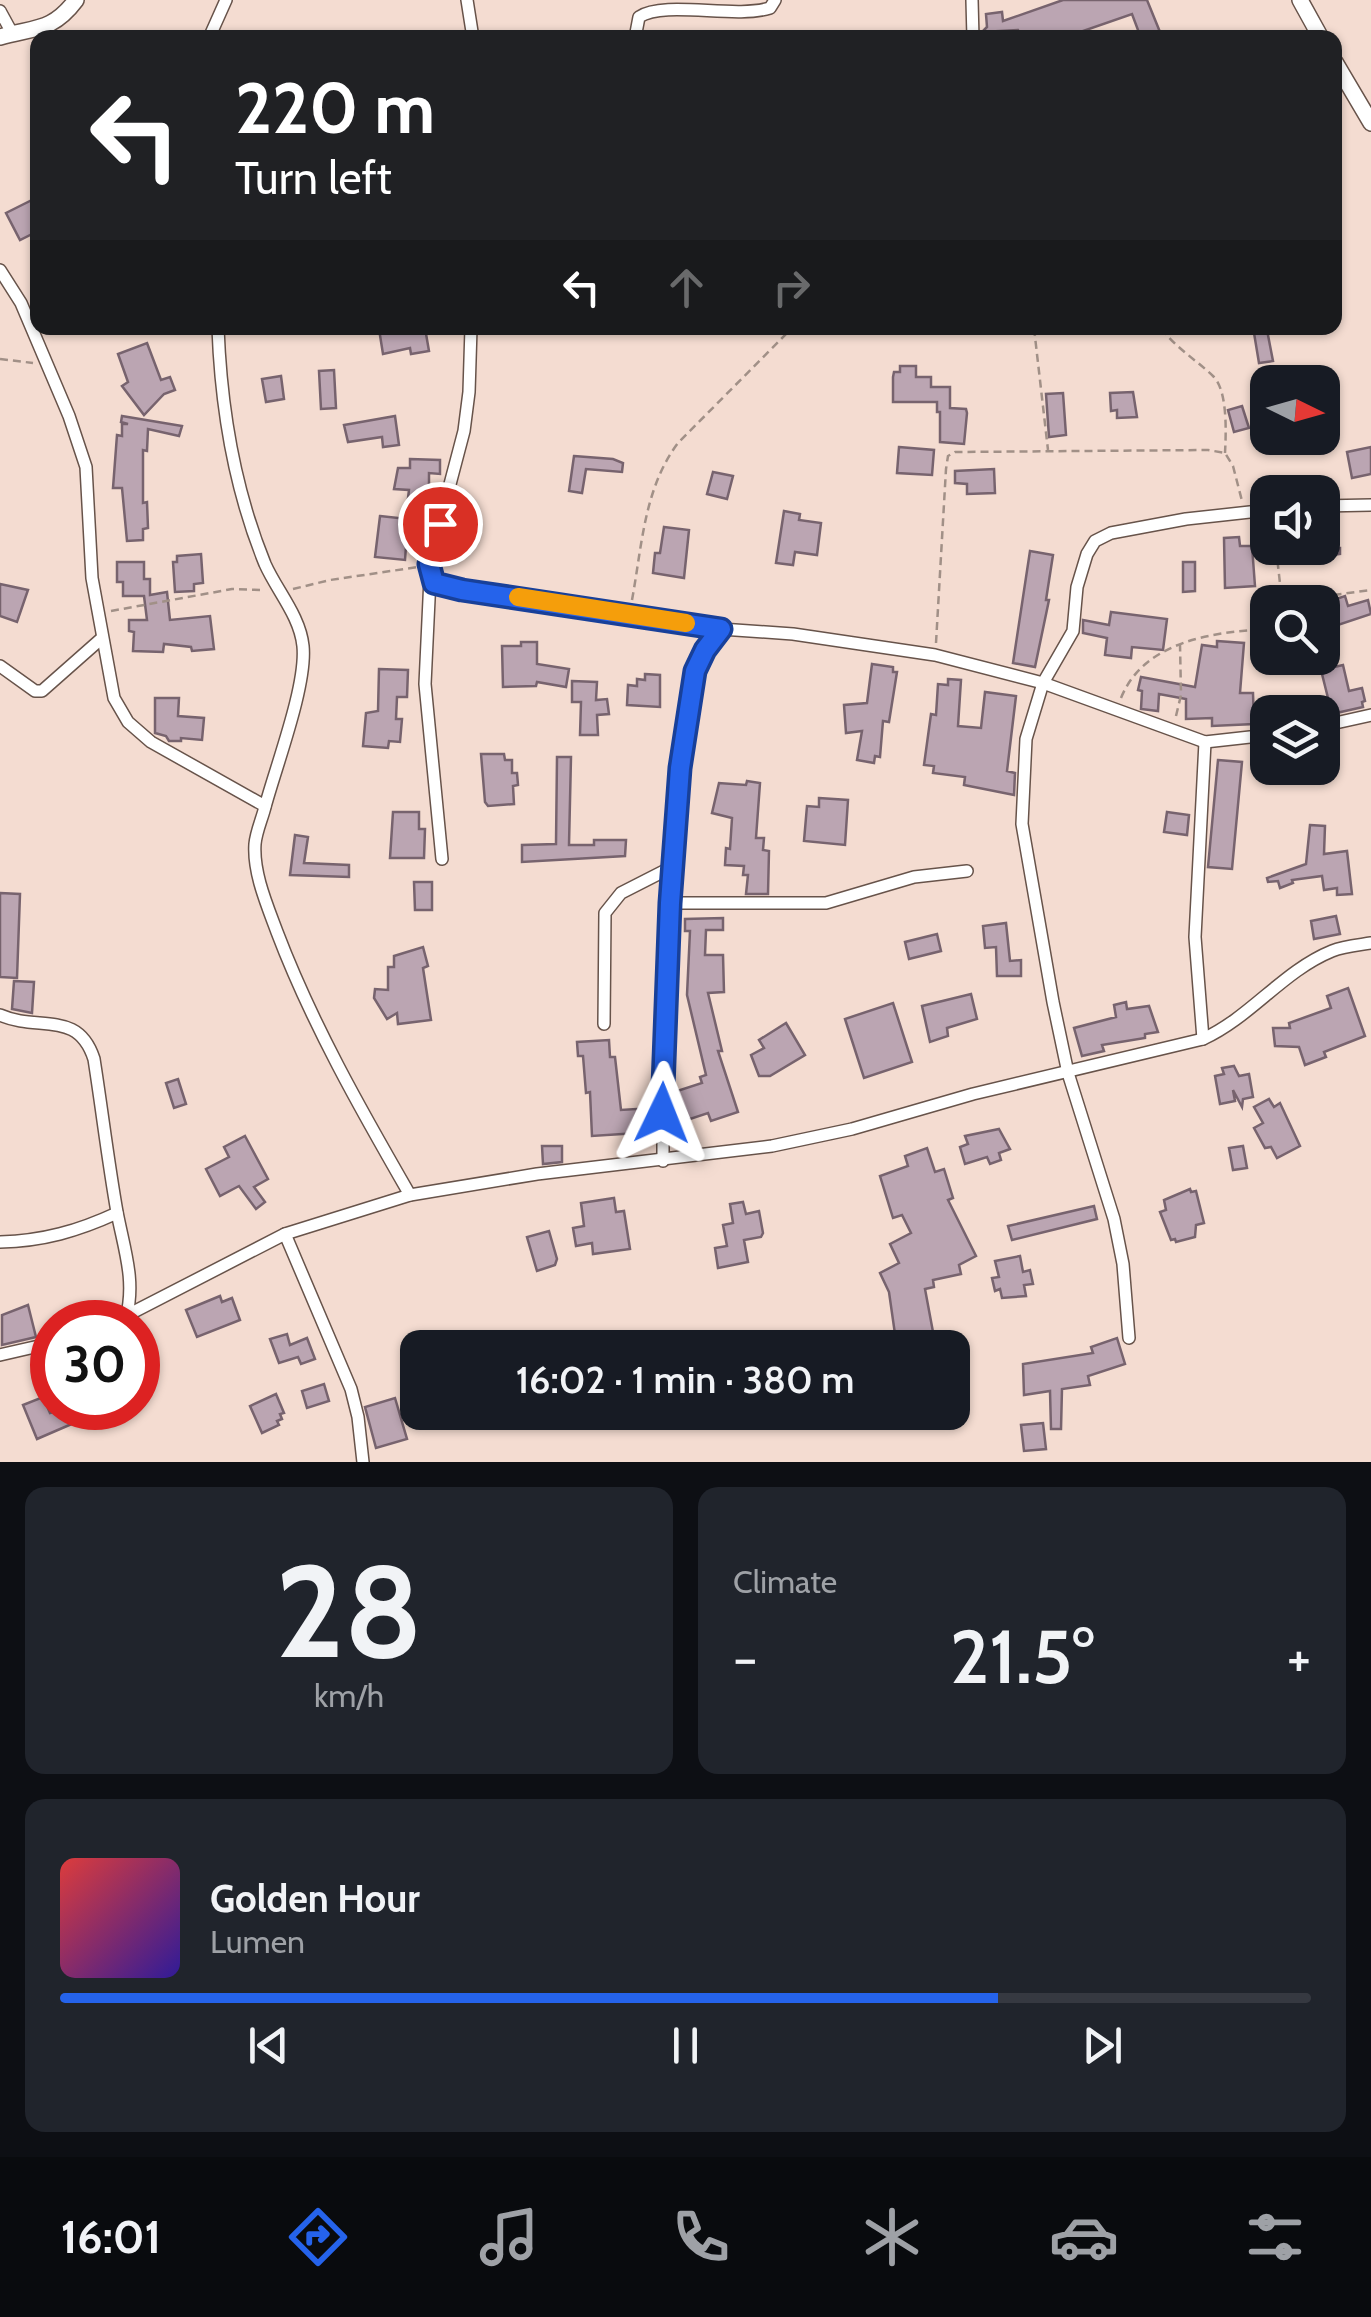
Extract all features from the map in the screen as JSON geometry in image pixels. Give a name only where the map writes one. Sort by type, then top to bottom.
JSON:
[{"type":"main road","points":[[47,30],[76,0]]},
{"type":"main road","points":[[1300,0],[1317,30]]},
{"type":"main road","points":[[1342,77],[1371,123]]},
{"type":"street","points":[[213,30],[226,0]]},
{"type":"street","points":[[467,0],[472,30]]},
{"type":"street","points":[[637,30],[639,17],[649,10],[682,6],[750,12],[770,8],[775,0]]},
{"type":"street","points":[[972,0],[973,30]]},
{"type":"street","points":[[0,11],[6,35]]},
{"type":"street","points":[[0,270],[30,324]]},
{"type":"street","points":[[35,335],[86,468],[92,578],[114,698],[128,722],[151,742],[266,806]]},
{"type":"street","points":[[218,335],[220,390],[241,496],[265,564],[302,640],[304,658],[255,844],[258,874],[271,916],[327,1046],[410,1196]]},
{"type":"street","points":[[442,859],[425,684],[430,571],[464,430],[471,335]]},
{"type":"street","points":[[1340,506],[1371,505]]},
{"type":"street","points":[[1129,1338],[1124,1264],[1114,1219],[1068,1073],[1022,824],[1026,739],[1042,684],[1073,631],[1077,587],[1095,541],[1110,533],[1250,512]]},
{"type":"street","points":[[430,571],[434,583],[462,590],[721,629],[793,634],[935,655],[1042,684],[1205,742],[1250,737]]},
{"type":"street","points":[[663,1161],[676,802],[689,698],[700,660],[721,629]]},
{"type":"street","points":[[0,666],[35,691],[42,691],[102,638]]},
{"type":"street","points":[[1340,722],[1371,715]]},
{"type":"street","points":[[1203,1039],[1195,937],[1205,742]]},
{"type":"street","points":[[604,1024],[605,913],[621,893],[672,867]]},
{"type":"street","points":[[670,903],[826,902],[914,877],[966,872]]},
{"type":"street","points":[[158,1300],[285,1234],[410,1196],[537,1174],[772,1146],[1203,1039],[1230,1026],[1295,971],[1335,950],[1371,943]]},
{"type":"street","points":[[0,1015],[72,1028],[88,1040],[132,1287],[127,1300]]},
{"type":"street","points":[[0,1242],[58,1236],[82,1230],[117,1213]]},
{"type":"street","points":[[285,1234],[351,1389],[362,1462]]},
{"type":"street","points":[[0,1354],[30,1347]]},
{"type":"path","points":[[630,615],[650,498],[664,462],[785,335]]},
{"type":"path","points":[[1035,335],[1048,450]]},
{"type":"path","points":[[1168,335],[1217,381],[1226,423],[1225,454],[1245,512]]},
{"type":"path","points":[[0,358],[47,365]]},
{"type":"path","points":[[935,655],[948,456],[954,452],[1173,448],[1225,454]]},
{"type":"path","points":[[98,614],[232,589],[280,593],[330,580],[406,570],[430,571]]},
{"type":"path","points":[[1340,594],[1371,590]]},
{"type":"path","points":[[1116,709],[1135,672],[1180,643],[1225,631],[1250,630]]},
{"type":"path","points":[[1172,732],[1181,694],[1180,643]]},
{"type":"building","points":[[1063,0],[1147,0],[1159,30],[1138,30],[1132,14],[1086,30],[984,30],[986,14],[1002,12],[1003,21]]},
{"type":"building","points":[[30,201],[30,235],[20,240],[6,213]]},
{"type":"building","points":[[380,335],[426,335],[429,351],[411,354],[410,348],[383,354]]},
{"type":"building","points":[[1254,335],[1268,335],[1273,361],[1259,363]]},
{"type":"building","points":[[147,343],[161,380],[170,377],[175,390],[164,394],[144,415],[122,386],[128,382],[118,354]]},
{"type":"building","points":[[900,366],[916,366],[916,377],[931,377],[931,387],[950,387],[950,408],[966,409],[967,413],[964,444],[940,442],[937,402],[893,402],[893,377],[894,372],[900,372]]},
{"type":"building","points":[[334,370],[336,408],[321,409],[319,371]]},
{"type":"building","points":[[281,376],[284,399],[266,402],[262,379]]},
{"type":"building","points":[[1133,392],[1137,417],[1117,418],[1117,410],[1111,411],[1110,393]]},
{"type":"building","points":[[1063,393],[1066,435],[1049,437],[1046,394]]},
{"type":"building","points":[[1242,406],[1249,428],[1234,432],[1228,410]]},
{"type":"building","points":[[122,416],[182,426],[179,436],[148,429],[147,451],[143,450],[143,503],[147,502],[148,528],[143,529],[143,540],[127,541],[122,488],[113,488],[117,435],[122,436],[122,424],[128,424],[121,422]]},
{"type":"building","points":[[395,416],[399,445],[383,447],[382,437],[348,442],[344,425]]},
{"type":"building","points":[[899,447],[934,450],[932,475],[897,473]]},
{"type":"building","points":[[1371,447],[1371,474],[1352,478],[1347,452]]},
{"type":"building","points":[[574,456],[613,459],[623,463],[622,472],[586,469],[582,493],[569,491]]},
{"type":"building","points":[[410,459],[440,460],[440,474],[429,473],[429,498],[408,498],[409,490],[394,489],[398,468],[410,468]]},
{"type":"building","points":[[994,469],[995,493],[967,494],[967,484],[955,483],[955,471]]},
{"type":"building","points":[[713,472],[733,476],[727,499],[707,494]]},
{"type":"building","points":[[784,511],[800,514],[799,520],[821,523],[817,555],[795,552],[793,565],[776,563]]},
{"type":"building","points":[[380,516],[408,519],[405,560],[375,557]]},
{"type":"building","points":[[664,527],[689,530],[684,578],[653,573]]},
{"type":"building","points":[[1239,537],[1240,546],[1250,546],[1255,585],[1225,588],[1224,538]]},
{"type":"building","points":[[1030,551],[1053,555],[1049,600],[1035,667],[1013,663]]},
{"type":"building","points":[[201,554],[203,583],[194,584],[194,591],[175,592],[173,562],[177,562],[177,556]]},
{"type":"building","points":[[117,562],[144,562],[144,579],[150,579],[150,595],[167,592],[170,620],[210,616],[214,649],[192,651],[191,647],[164,644],[163,652],[133,651],[134,632],[129,631],[129,620],[147,620],[144,596],[123,596],[123,582],[117,582]]},
{"type":"building","points":[[1183,562],[1195,562],[1195,591],[1183,592]]},
{"type":"building","points":[[0,584],[28,590],[17,622],[0,616]]},
{"type":"building","points":[[1345,596],[1348,606],[1368,600],[1371,614],[1340,624],[1340,598]]},
{"type":"building","points":[[1111,612],[1167,619],[1163,650],[1132,647],[1131,658],[1105,655],[1107,638],[1083,633],[1083,620],[1109,625]]},
{"type":"building","points":[[1217,641],[1244,643],[1240,693],[1253,693],[1250,724],[1212,726],[1212,718],[1186,719],[1186,699],[1159,694],[1158,711],[1141,709],[1141,677],[1195,687],[1202,645],[1217,647]]},
{"type":"building","points":[[521,642],[537,642],[537,664],[569,669],[566,687],[537,682],[536,686],[503,687],[502,646],[521,646]]},
{"type":"building","points":[[872,664],[893,667],[893,672],[897,672],[889,722],[883,721],[880,757],[875,756],[874,763],[857,760],[862,731],[846,733],[844,705],[867,703]]},
{"type":"building","points":[[1343,665],[1349,691],[1362,688],[1363,707],[1340,712],[1340,695],[1327,695],[1322,675],[1340,675]]},
{"type":"building","points":[[379,669],[408,670],[407,697],[397,697],[396,719],[402,719],[400,742],[389,741],[388,748],[363,746],[366,713],[378,711]]},
{"type":"building","points":[[645,674],[660,675],[660,707],[627,705],[628,685],[637,686],[637,679],[645,680]]},
{"type":"building","points":[[948,679],[961,680],[958,726],[981,728],[985,692],[1016,696],[1007,771],[1015,773],[1014,795],[964,785],[965,777],[933,773],[934,766],[924,765],[931,714],[936,715],[938,684],[948,685]]},
{"type":"building","points":[[572,681],[597,682],[596,700],[607,699],[609,714],[597,715],[598,735],[580,735],[581,702],[572,702]]},
{"type":"building","points":[[155,698],[179,698],[178,716],[204,718],[202,740],[169,741],[155,733]]},
{"type":"building","points":[[481,754],[504,754],[505,760],[512,760],[512,773],[517,773],[518,785],[513,786],[514,804],[488,806],[485,802]]},
{"type":"building","points":[[557,757],[571,757],[569,845],[626,840],[625,856],[522,862],[522,845],[556,844]]},
{"type":"building","points":[[1218,760],[1242,762],[1232,869],[1208,867]]},
{"type":"building","points":[[747,781],[760,783],[756,838],[764,838],[763,850],[769,851],[768,894],[746,894],[748,875],[743,875],[744,866],[725,865],[732,818],[712,813],[719,783],[746,785]]},
{"type":"building","points":[[819,798],[848,800],[845,845],[804,841],[807,806],[819,807]]},
{"type":"building","points":[[393,812],[419,812],[419,829],[425,829],[424,858],[390,858]]},
{"type":"building","points":[[1167,812],[1189,815],[1187,835],[1164,832]]},
{"type":"building","points":[[1310,825],[1325,826],[1324,854],[1347,851],[1352,894],[1337,895],[1337,888],[1324,890],[1322,876],[1292,880],[1293,883],[1280,888],[1278,881],[1268,882],[1267,878],[1306,864]]},
{"type":"building","points":[[295,835],[308,837],[304,863],[349,865],[349,877],[290,875]]},
{"type":"building","points":[[414,882],[432,882],[432,910],[415,910]]},
{"type":"building","points":[[0,893],[20,894],[17,978],[0,977]]},
{"type":"building","points":[[1336,916],[1340,934],[1314,939],[1311,921]]},
{"type":"building","points":[[723,918],[723,930],[706,930],[705,955],[723,955],[724,992],[708,993],[722,1051],[718,1051],[738,1112],[711,1121],[708,1113],[684,1121],[674,1092],[702,1083],[700,1077],[706,1075],[687,995],[690,931],[685,931],[685,919]]},
{"type":"building","points":[[1006,923],[1010,961],[1021,960],[1021,976],[997,976],[996,947],[985,948],[983,926]]},
{"type":"building","points":[[937,934],[941,951],[909,959],[905,942]]},
{"type":"building","points":[[423,947],[431,1020],[398,1024],[397,1013],[387,1019],[374,998],[375,989],[388,990],[388,967],[394,967],[394,956]]},
{"type":"building","points":[[14,981],[34,982],[32,1013],[12,1009]]},
{"type":"building","points":[[1348,988],[1365,1036],[1324,1052],[1326,1057],[1305,1065],[1299,1047],[1275,1046],[1273,1028],[1290,1028],[1289,1023],[1331,1008],[1327,996]]},
{"type":"building","points":[[971,994],[977,1019],[947,1028],[948,1036],[930,1042],[922,1006]]},
{"type":"building","points":[[1126,1002],[1127,1009],[1149,1006],[1158,1032],[1102,1045],[1104,1051],[1082,1056],[1074,1028],[1116,1017],[1114,1005]]},
{"type":"building","points":[[893,1003],[912,1062],[864,1078],[845,1019]]},
{"type":"building","points":[[786,1023],[805,1055],[770,1076],[759,1076],[751,1055],[764,1048],[759,1040]]},
{"type":"building","points":[[609,1040],[610,1057],[615,1057],[621,1110],[652,1108],[653,1132],[592,1136],[590,1092],[586,1093],[583,1056],[578,1056],[577,1042]]},
{"type":"building","points":[[1234,1066],[1239,1076],[1249,1074],[1253,1097],[1243,1099],[1242,1107],[1233,1090],[1235,1101],[1220,1104],[1215,1076],[1224,1074],[1222,1068]]},
{"type":"building","points":[[178,1079],[186,1104],[174,1108],[166,1083]]},
{"type":"building","points":[[1269,1099],[1274,1107],[1280,1103],[1300,1146],[1277,1158],[1271,1147],[1265,1148],[1254,1128],[1263,1123],[1254,1107]]},
{"type":"building","points":[[999,1129],[1010,1149],[999,1153],[1001,1160],[990,1164],[987,1157],[965,1164],[960,1147],[968,1144],[965,1136]]},
{"type":"building","points":[[245,1136],[268,1179],[254,1187],[265,1202],[256,1209],[239,1186],[220,1196],[206,1169],[229,1157],[224,1147]]},
{"type":"building","points":[[542,1146],[562,1146],[562,1162],[543,1164]]},
{"type":"building","points":[[1243,1146],[1247,1168],[1233,1170],[1229,1148]]},
{"type":"building","points":[[927,1148],[935,1172],[944,1169],[953,1198],[948,1200],[976,1256],[959,1265],[961,1274],[933,1280],[934,1287],[925,1289],[933,1330],[894,1330],[889,1292],[880,1273],[899,1263],[890,1244],[911,1233],[902,1215],[893,1218],[880,1176],[908,1166],[905,1156]]},
{"type":"building","points":[[1190,1189],[1196,1191],[1204,1223],[1196,1225],[1195,1237],[1176,1242],[1171,1240],[1160,1212],[1166,1210],[1164,1200]]},
{"type":"building","points":[[614,1198],[616,1212],[624,1211],[630,1249],[593,1254],[592,1243],[576,1246],[573,1228],[584,1226],[581,1203]]},
{"type":"building","points":[[743,1202],[746,1214],[759,1211],[763,1233],[761,1237],[744,1240],[748,1262],[718,1268],[715,1248],[727,1246],[723,1225],[733,1223],[730,1204]]},
{"type":"building","points":[[1094,1206],[1097,1219],[1012,1240],[1008,1226]]},
{"type":"building","points":[[549,1231],[557,1259],[555,1265],[537,1271],[527,1237]]},
{"type":"building","points":[[1020,1256],[1023,1272],[1030,1270],[1033,1284],[1024,1285],[1026,1296],[1002,1298],[1000,1289],[995,1291],[992,1278],[999,1277],[995,1261]]},
{"type":"building","points":[[220,1296],[222,1302],[232,1298],[240,1320],[197,1337],[186,1310]]},
{"type":"building","points":[[28,1305],[30,1338],[2,1345],[2,1315]]},
{"type":"building","points":[[287,1334],[290,1345],[307,1338],[315,1359],[301,1364],[298,1357],[279,1363],[270,1339]]},
{"type":"building","points":[[1117,1338],[1125,1364],[1088,1376],[1090,1385],[1062,1389],[1061,1429],[1051,1429],[1050,1391],[1024,1395],[1023,1364],[1093,1353],[1091,1347]]},
{"type":"building","points":[[324,1384],[329,1401],[307,1408],[302,1391]]},
{"type":"building","points":[[276,1394],[284,1413],[280,1414],[282,1419],[277,1421],[279,1425],[262,1433],[250,1406]]},
{"type":"building","points":[[395,1398],[400,1430],[404,1430],[407,1439],[376,1448],[365,1407]]},
{"type":"building","points":[[30,1402],[30,1422],[23,1405]]},
{"type":"building","points":[[1043,1423],[1046,1449],[1024,1451],[1021,1425]]},
{"type":"building","points":[[33,1430],[58,1430],[37,1439]]},
{"type":"slow traffic","points":[[518,597],[686,623]]},
{"type":"route","points":[[440,524],[429,564],[434,583],[721,629],[695,671],[680,768],[662,1113]]}]
